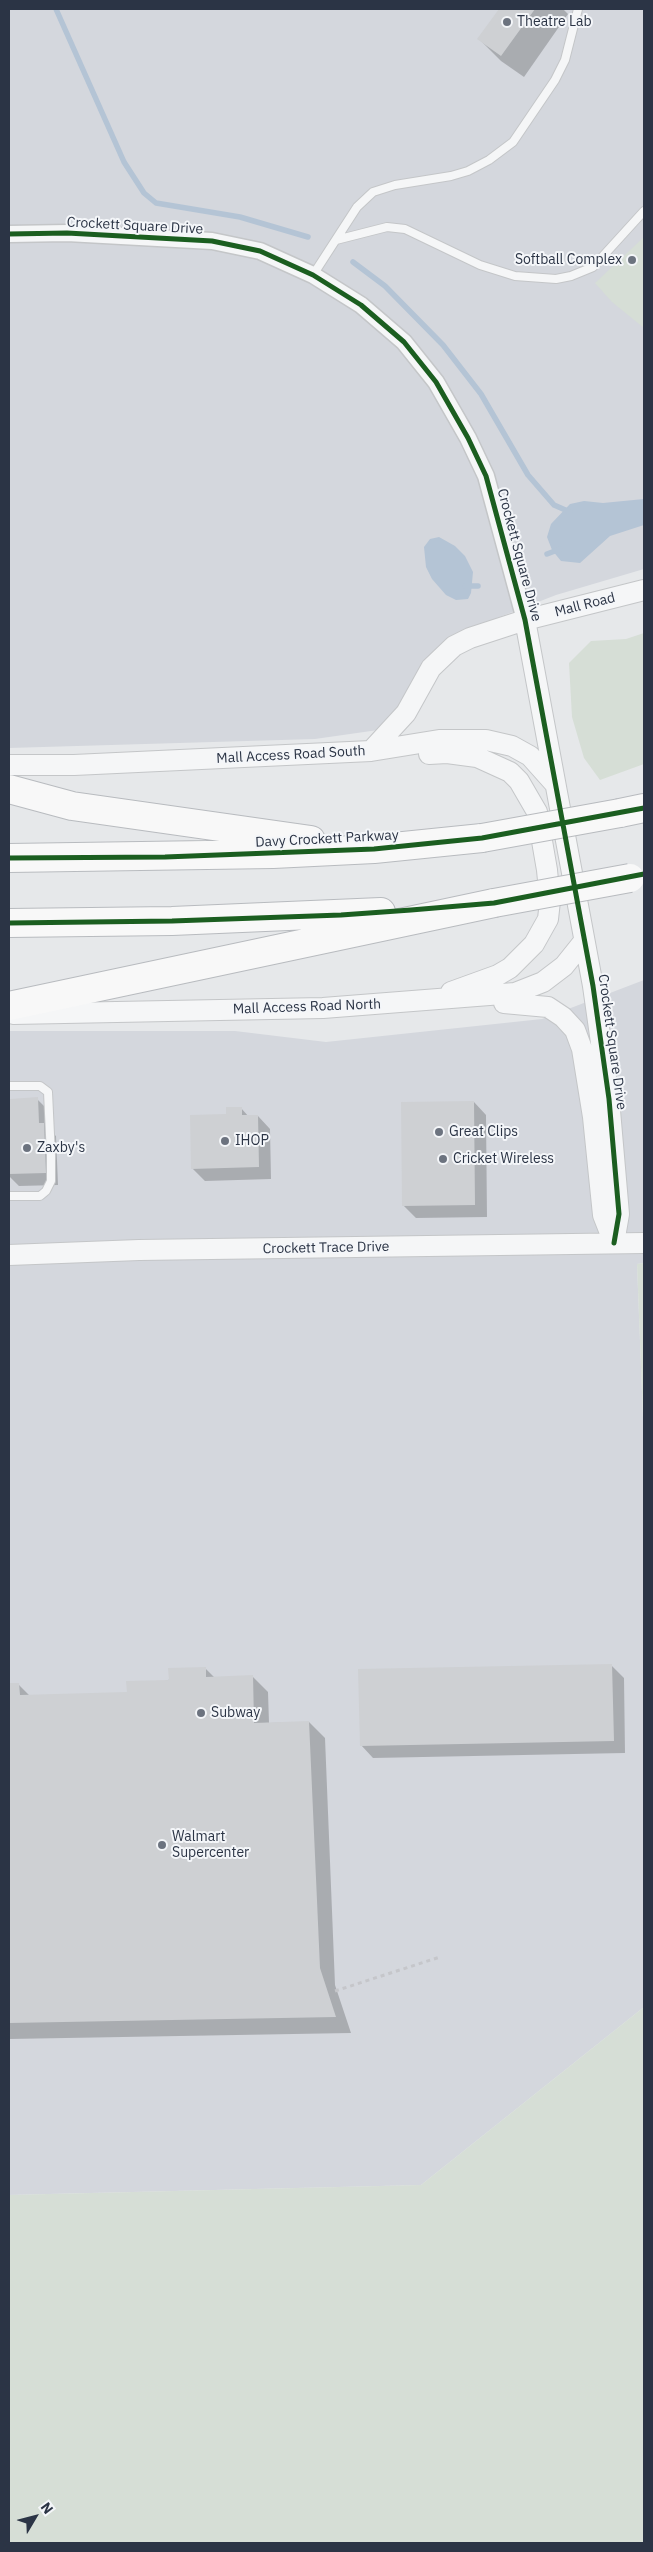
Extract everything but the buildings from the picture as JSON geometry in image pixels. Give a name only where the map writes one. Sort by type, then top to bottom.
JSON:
[{"type":"highway","points":[[9,789],[72,806],[374,849]]},
{"type":"highway","name":"Davy Crockett Parkway","points":[[9,858],[165,857],[374,849],[482,838],[632,811]]},
{"type":"highway","points":[[9,1006],[494,903],[637,876]]},
{"type":"highway","points":[[9,924],[341,915],[494,903]]},
{"type":"street","name":"Crockett Square Drive","points":[[9,234],[67,234],[212,241],[260,251],[313,275],[361,305],[404,342],[436,382],[468,438],[486,476],[525,620],[584,941],[608,1089],[617,1174],[619,1214],[614,1243]]},
{"type":"street","name":"Mall Road","points":[[371,751],[406,713],[431,668],[444,654],[470,638],[525,620],[644,590]]},
{"type":"street","name":"Mall Access Road South","points":[[9,765],[74,765],[371,751],[439,740],[486,740],[512,746],[530,756],[556,786]]},
{"type":"street","points":[[371,751],[409,755],[447,752],[477,757],[510,772],[519,781],[537,812],[550,900],[548,919],[543,931],[523,957],[510,968],[481,982],[421,1002]]},
{"type":"street","name":"Mall Access Road North","points":[[9,1014],[247,1010],[421,1002],[515,993],[528,990],[543,982],[564,966],[584,941]]},
{"type":"street","points":[[421,1002],[535,1004],[548,1008],[563,1017],[576,1030],[582,1049],[593,1117],[602,1214],[614,1243]]},
{"type":"street","name":"Crockett Trace Drive","points":[[9,1255],[644,1243]]},
{"type":"lane","points":[[313,275],[357,207],[373,192],[395,185],[451,176],[468,171],[489,160],[513,142],[556,80],[565,60],[578,9]]},
{"type":"lane","points":[[336,240],[387,227],[405,230],[428,239],[466,259],[490,268],[515,276],[556,279],[572,276],[593,267],[644,211]]},
{"type":"lane","points":[[9,1086],[40,1086],[48,1092],[51,1181],[46,1191],[40,1196],[9,1196]]},
{"type":"path","points":[[335,1991],[440,1956]]},
{"type":"shaded area","points":[[9,9],[644,9],[644,569],[556,595],[497,618],[441,645],[423,661],[402,703],[378,730],[315,739],[9,748]]},
{"type":"shaded area","name":"Softball Complex","points":[[644,237],[644,328],[612,302],[595,283]]},
{"type":"shaded area","points":[[644,633],[644,764],[600,780],[584,758],[572,717],[569,663],[591,641],[626,639]]},
{"type":"shaded area","points":[[644,980],[644,1263],[637,1264],[644,1443],[644,2007],[421,2185],[9,2195],[9,1031],[235,1031],[326,1042],[542,1019]]},
{"type":"shaded area","points":[[644,1263],[644,1443],[637,1264]]},
{"type":"shaded area","points":[[644,2007],[644,2543],[9,2543],[9,2195],[421,2185]]},
{"type":"water","points":[[644,499],[644,525],[610,536],[580,563],[561,561],[552,550],[547,537],[551,524],[570,504],[584,501],[603,503]]},
{"type":"water","points":[[439,537],[455,546],[465,556],[473,572],[471,593],[468,599],[456,600],[446,595],[432,579],[426,567],[424,547],[430,539]]},
{"type":"waterway","points":[[56,9],[124,162],[144,193],[156,203],[240,217],[308,237]]},
{"type":"waterway","points":[[353,262],[385,286],[443,345],[481,394],[528,475],[554,505],[570,512]]},
{"type":"waterway","points":[[547,554],[560,549]]},
{"type":"waterway","points":[[465,586],[478,586]]},
{"type":"cycle path","points":[[9,234],[67,233],[212,241],[260,251],[313,275],[361,305],[404,342],[436,382],[468,438],[486,476],[525,620],[593,986],[609,1099],[619,1214],[614,1243]]},
{"type":"cycle path","points":[[9,858],[165,857],[374,849],[482,838],[644,808]]},
{"type":"cycle path","points":[[9,923],[172,921],[341,915],[411,910],[494,903],[644,874]]},
{"type":"place","name":"Theatre Lab","points":[[507,22]]},
{"type":"place","name":"Softball Complex","points":[[632,260]]},
{"type":"place","name":"Great Clips","points":[[439,1132]]},
{"type":"place","name":"IHOP","points":[[225,1141]]},
{"type":"place","name":"Zaxby's","points":[[27,1148]]},
{"type":"place","name":"Cricket Wireless","points":[[443,1159]]},
{"type":"place","name":"Subway","points":[[201,1713]]},
{"type":"place","name":"Walmart Supercenter","points":[[162,1845]]}]
